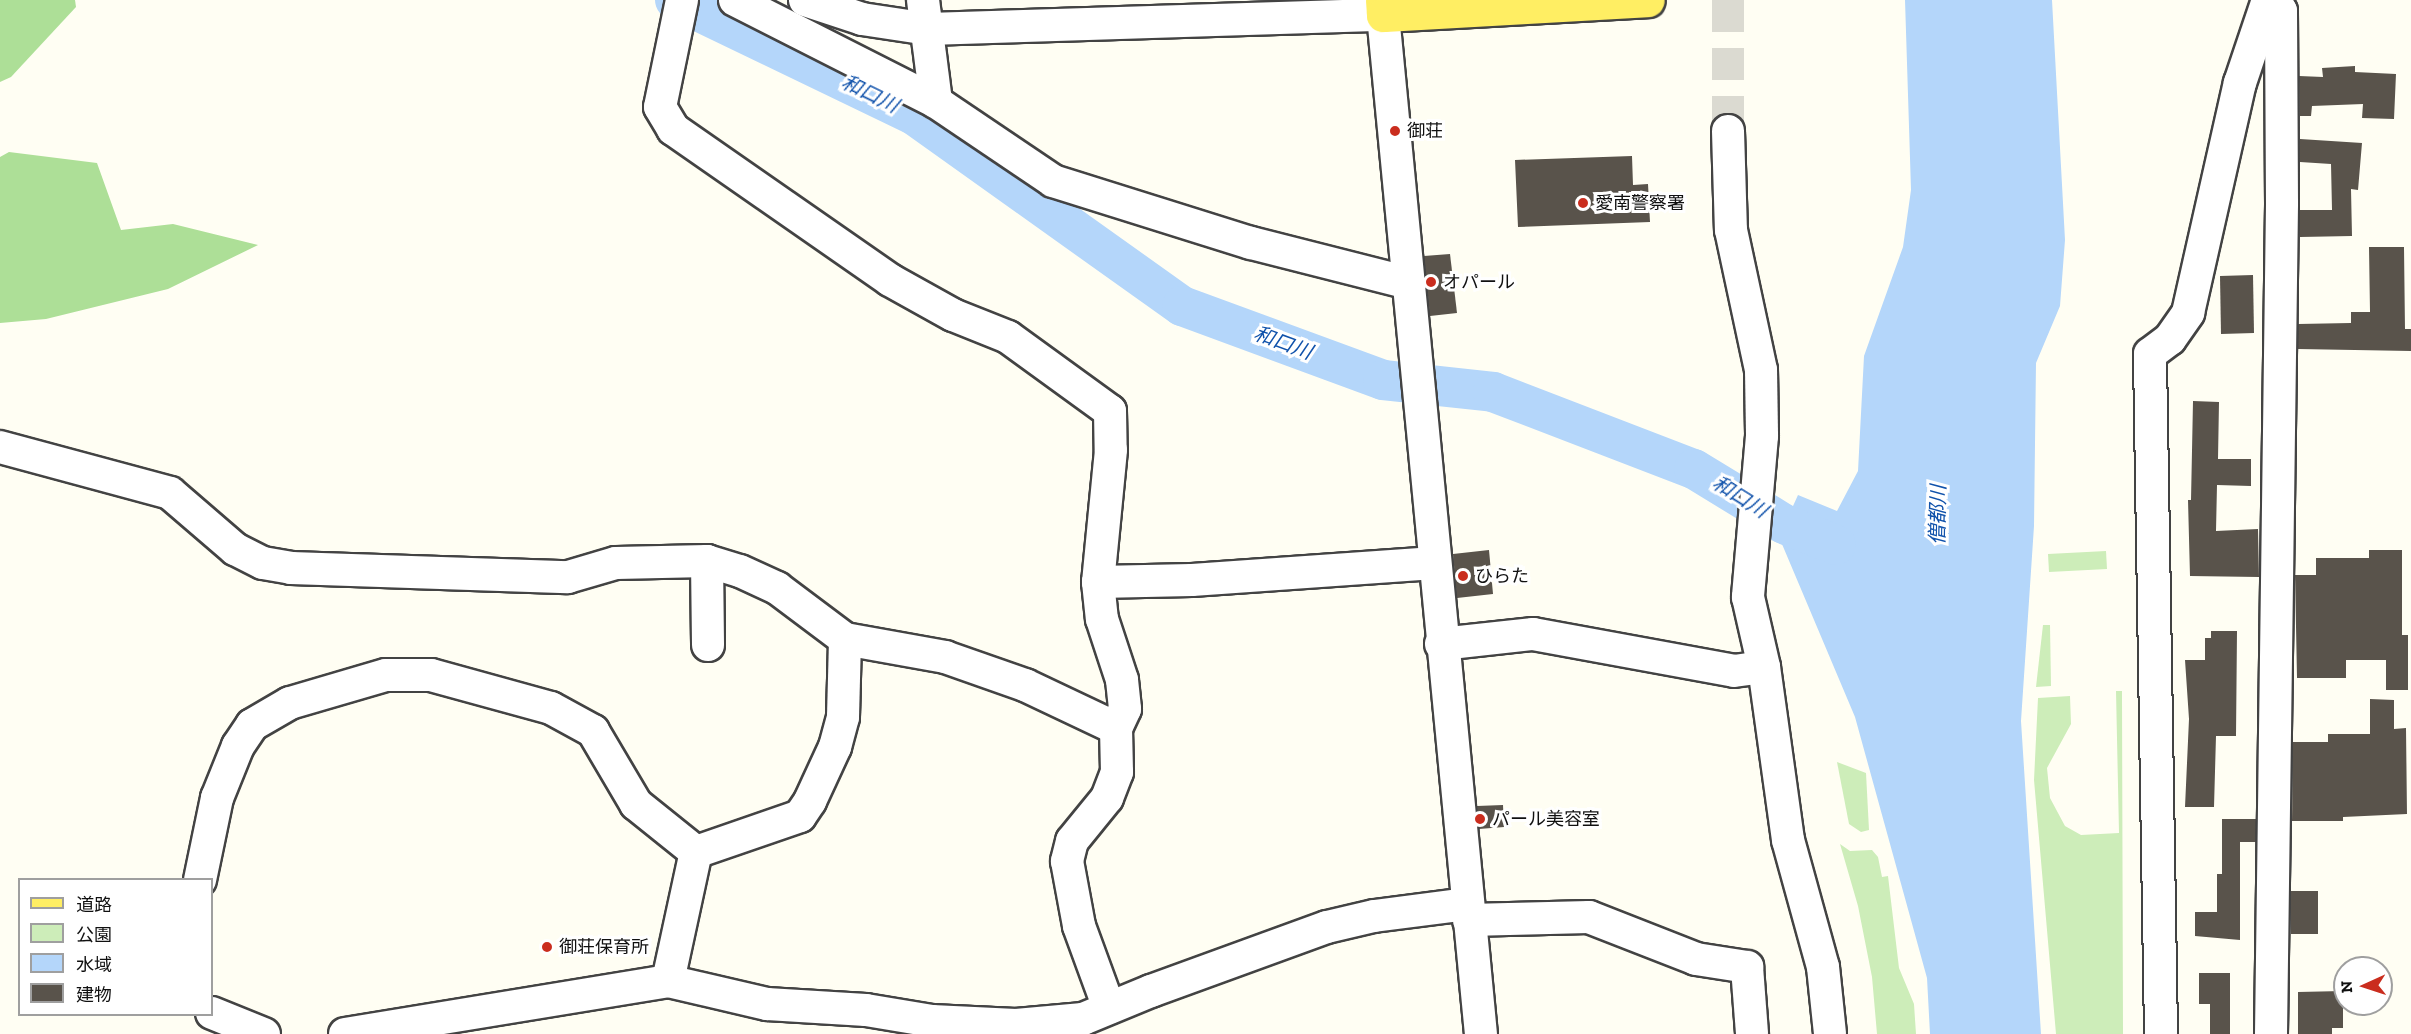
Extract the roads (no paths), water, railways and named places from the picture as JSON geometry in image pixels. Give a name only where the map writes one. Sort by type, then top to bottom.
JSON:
[{"type":"main road","points":[[1383,8],[1648,0]]},
{"type":"street","points":[[735,0],[936,102],[1053,182],[1251,243],[1409,283]]},
{"type":"street","points":[[806,0],[862,19],[926,14],[1383,8],[1441,644],[1481,1034]]},
{"type":"street","points":[[2162,1034],[2150,354],[2170,339],[2188,313],[2240,83],[2268,0]]},
{"type":"street","points":[[2271,1034],[2282,203],[2281,11],[2275,0]]},
{"type":"street","points":[[679,11],[660,107],[673,129],[890,280],[953,315],[1008,338],[1110,411],[1111,450],[1098,582],[1102,619],[1122,680],[1125,709],[1116,728],[1117,772],[1107,798],[1072,841],[1067,861],[1079,926],[1109,1008]]},
{"type":"street","points":[[926,14],[936,102]]},
{"type":"street","points":[[1728,131],[1731,230],[1761,370],[1762,436],[1748,597],[1764,667],[1788,840],[1823,967],[1830,1034]]},
{"type":"street","points":[[0,447],[170,493],[235,549],[263,563],[291,568],[560,577],[616,563],[707,561],[740,570],[777,588],[845,639],[945,657],[1025,685],[1116,728]]},
{"type":"street","points":[[707,561],[708,645]]},
{"type":"street","points":[[1098,582],[1192,580],[1434,563]]},
{"type":"street","points":[[1441,644],[1533,634],[1734,671],[1764,667]]},
{"type":"street","points":[[696,852],[800,816],[835,747],[843,717],[845,639]]},
{"type":"street","points":[[200,878],[217,798],[238,746],[252,725],[290,703],[386,675],[431,675],[551,708],[593,731],[636,804],[696,852]]},
{"type":"street","points":[[668,981],[696,852]]},
{"type":"street","points":[[345,1034],[668,981],[766,1004],[866,1010],[932,1021],[1016,1025],[1083,1019],[1327,927],[1374,916],[1467,912],[1589,917],[1696,959],[1747,967],[1752,1034]]},
{"type":"street","points":[[213,1013],[264,1034]]},
{"type":"water","name":"僧都川","points":[[1905,0],[2052,0],[2065,240],[2060,306],[2036,363],[2034,526],[2021,721],[2041,1034],[1930,1034],[1927,978],[1855,717],[1779,537],[1798,495],[1837,511],[1858,471],[1864,356],[1903,247],[1911,190]]},
{"type":"waterway","name":"和口川","points":[[675,0],[914,115],[1182,306],[1383,380],[1493,392],[1694,469],[1784,524],[1836,545]]},
{"type":"tunnel","points":[[1728,0],[1728,131]]},
{"type":"place","name":"御荘","points":[[1395,131]]},
{"type":"place","name":"愛南警察署","points":[[1583,203]]},
{"type":"place","name":"オパール","points":[[1431,282]]},
{"type":"place","name":"ひらた","points":[[1463,576]]},
{"type":"place","name":"パール美容室","points":[[1480,819]]},
{"type":"place","name":"御荘保育所","points":[[547,947]]}]
